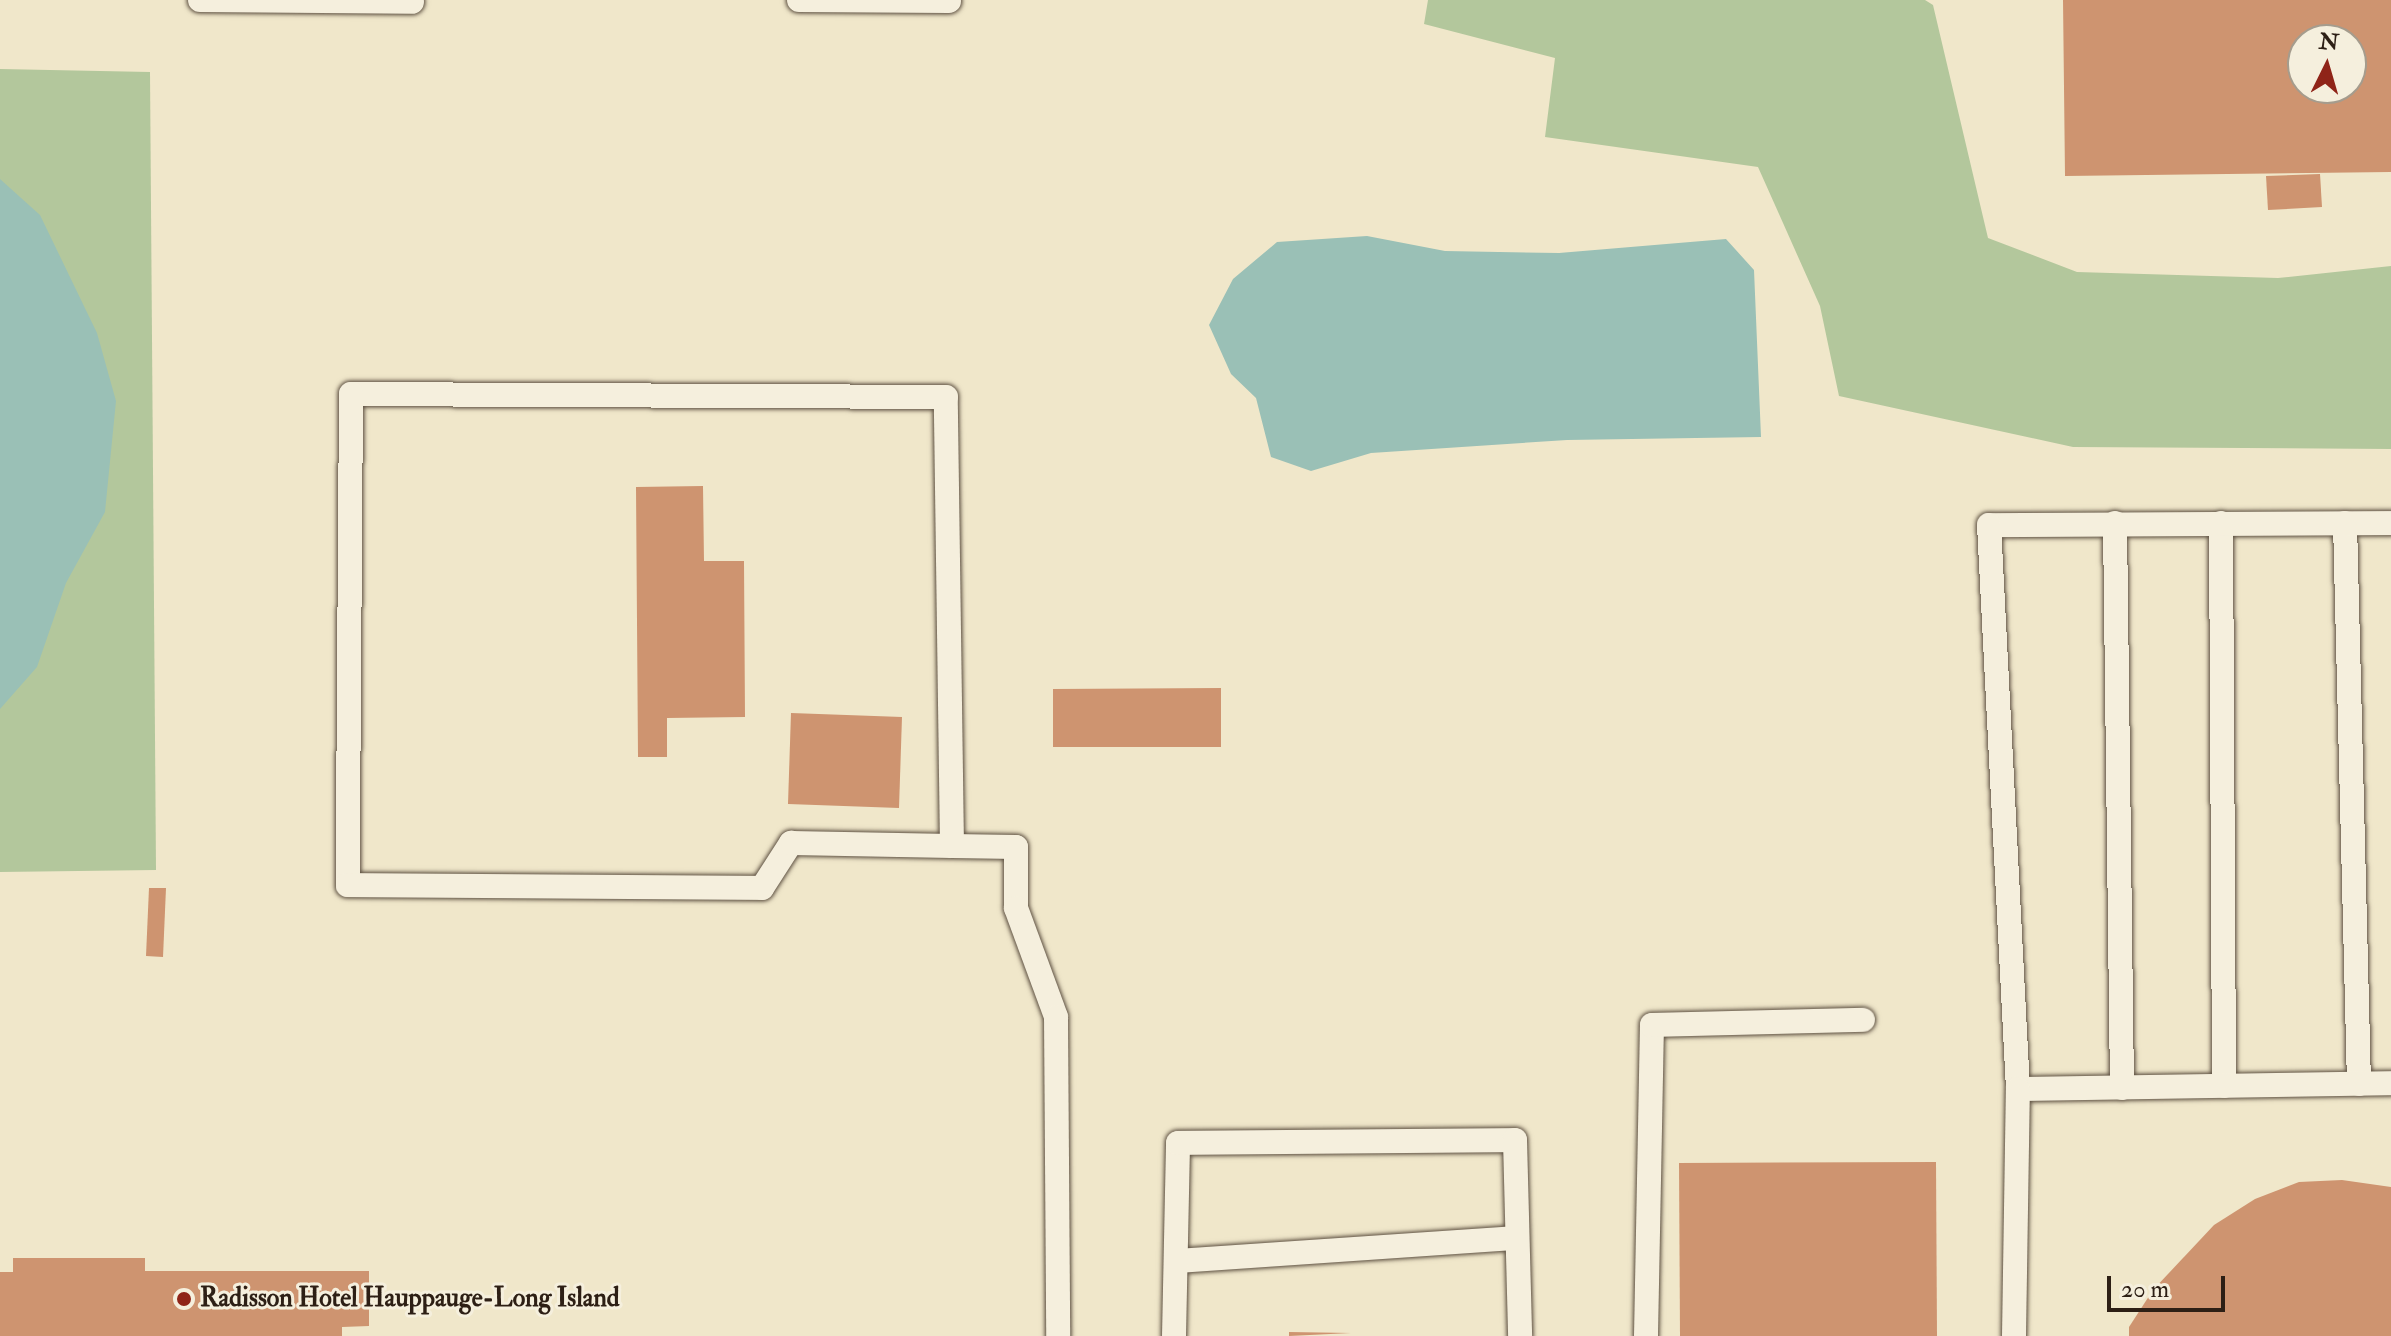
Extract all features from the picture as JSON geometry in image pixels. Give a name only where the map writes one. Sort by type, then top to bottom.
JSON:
[{"type":"lane","points":[[200,0],[412,2]]},
{"type":"lane","points":[[799,0],[949,1]]},
{"type":"lane","points":[[952,846],[946,397],[351,394],[348,885],[762,888],[791,843],[952,846],[1016,847],[1016,908],[1056,1017],[1058,1336]]},
{"type":"lane","points":[[2115,523],[2122,1088]]},
{"type":"lane","points":[[2221,523],[2224,1086]]},
{"type":"lane","points":[[2345,523],[2359,1084]]},
{"type":"lane","points":[[2014,1336],[2018,1089],[1989,525],[2391,523]]},
{"type":"lane","points":[[1646,1336],[1652,1025],[1863,1020]]},
{"type":"lane","points":[[2018,1089],[2391,1083]]},
{"type":"lane","points":[[1174,1336],[1178,1261],[1178,1143],[1515,1140],[1520,1336]]},
{"type":"lane","points":[[1178,1261],[1516,1238]]},
{"type":"green space","points":[[1428,0],[1925,0],[1933,5],[1988,238],[2077,272],[2278,278],[2391,266],[2391,449],[2073,447],[1839,396],[1820,306],[1758,167],[1545,137],[1555,58],[1424,24]]},
{"type":"green space","points":[[0,69],[150,72],[156,870],[0,872]]},
{"type":"water","points":[[0,179],[40,215],[97,333],[116,401],[105,512],[66,583],[37,667],[0,709]]},
{"type":"water","points":[[1367,236],[1445,251],[1559,253],[1726,239],[1754,270],[1761,437],[1567,440],[1371,453],[1311,471],[1271,457],[1256,398],[1231,374],[1209,325],[1233,279],[1277,242]]},
{"type":"building","points":[[2063,0],[2391,0],[2391,172],[2065,176]]},
{"type":"building","points":[[2320,174],[2322,207],[2268,210],[2266,176]]},
{"type":"building","points":[[703,486],[704,561],[744,561],[745,717],[667,718],[667,757],[638,757],[636,487]]},
{"type":"building","points":[[1221,688],[1221,747],[1053,747],[1053,689]]},
{"type":"building","points":[[791,713],[902,717],[899,808],[788,804]]},
{"type":"building","points":[[149,888],[166,888],[163,957],[146,956]]},
{"type":"building","points":[[1936,1162],[1937,1336],[1680,1336],[1679,1163]]},
{"type":"building","points":[[2342,1180],[2391,1187],[2391,1336],[2129,1336],[2129,1327],[2153,1290],[2214,1225],[2255,1199],[2299,1182]]},
{"type":"building","name":"Radisson Hotel Hauppauge-Long Island","points":[[13,1258],[145,1258],[145,1271],[369,1271],[369,1326],[342,1327],[342,1336],[0,1336],[0,1272],[13,1272]]},
{"type":"building","points":[[1289,1332],[1351,1333],[1289,1336]]},
{"type":"place","name":"Radisson Hotel Hauppauge-Long Island","points":[[184,1299]]}]
